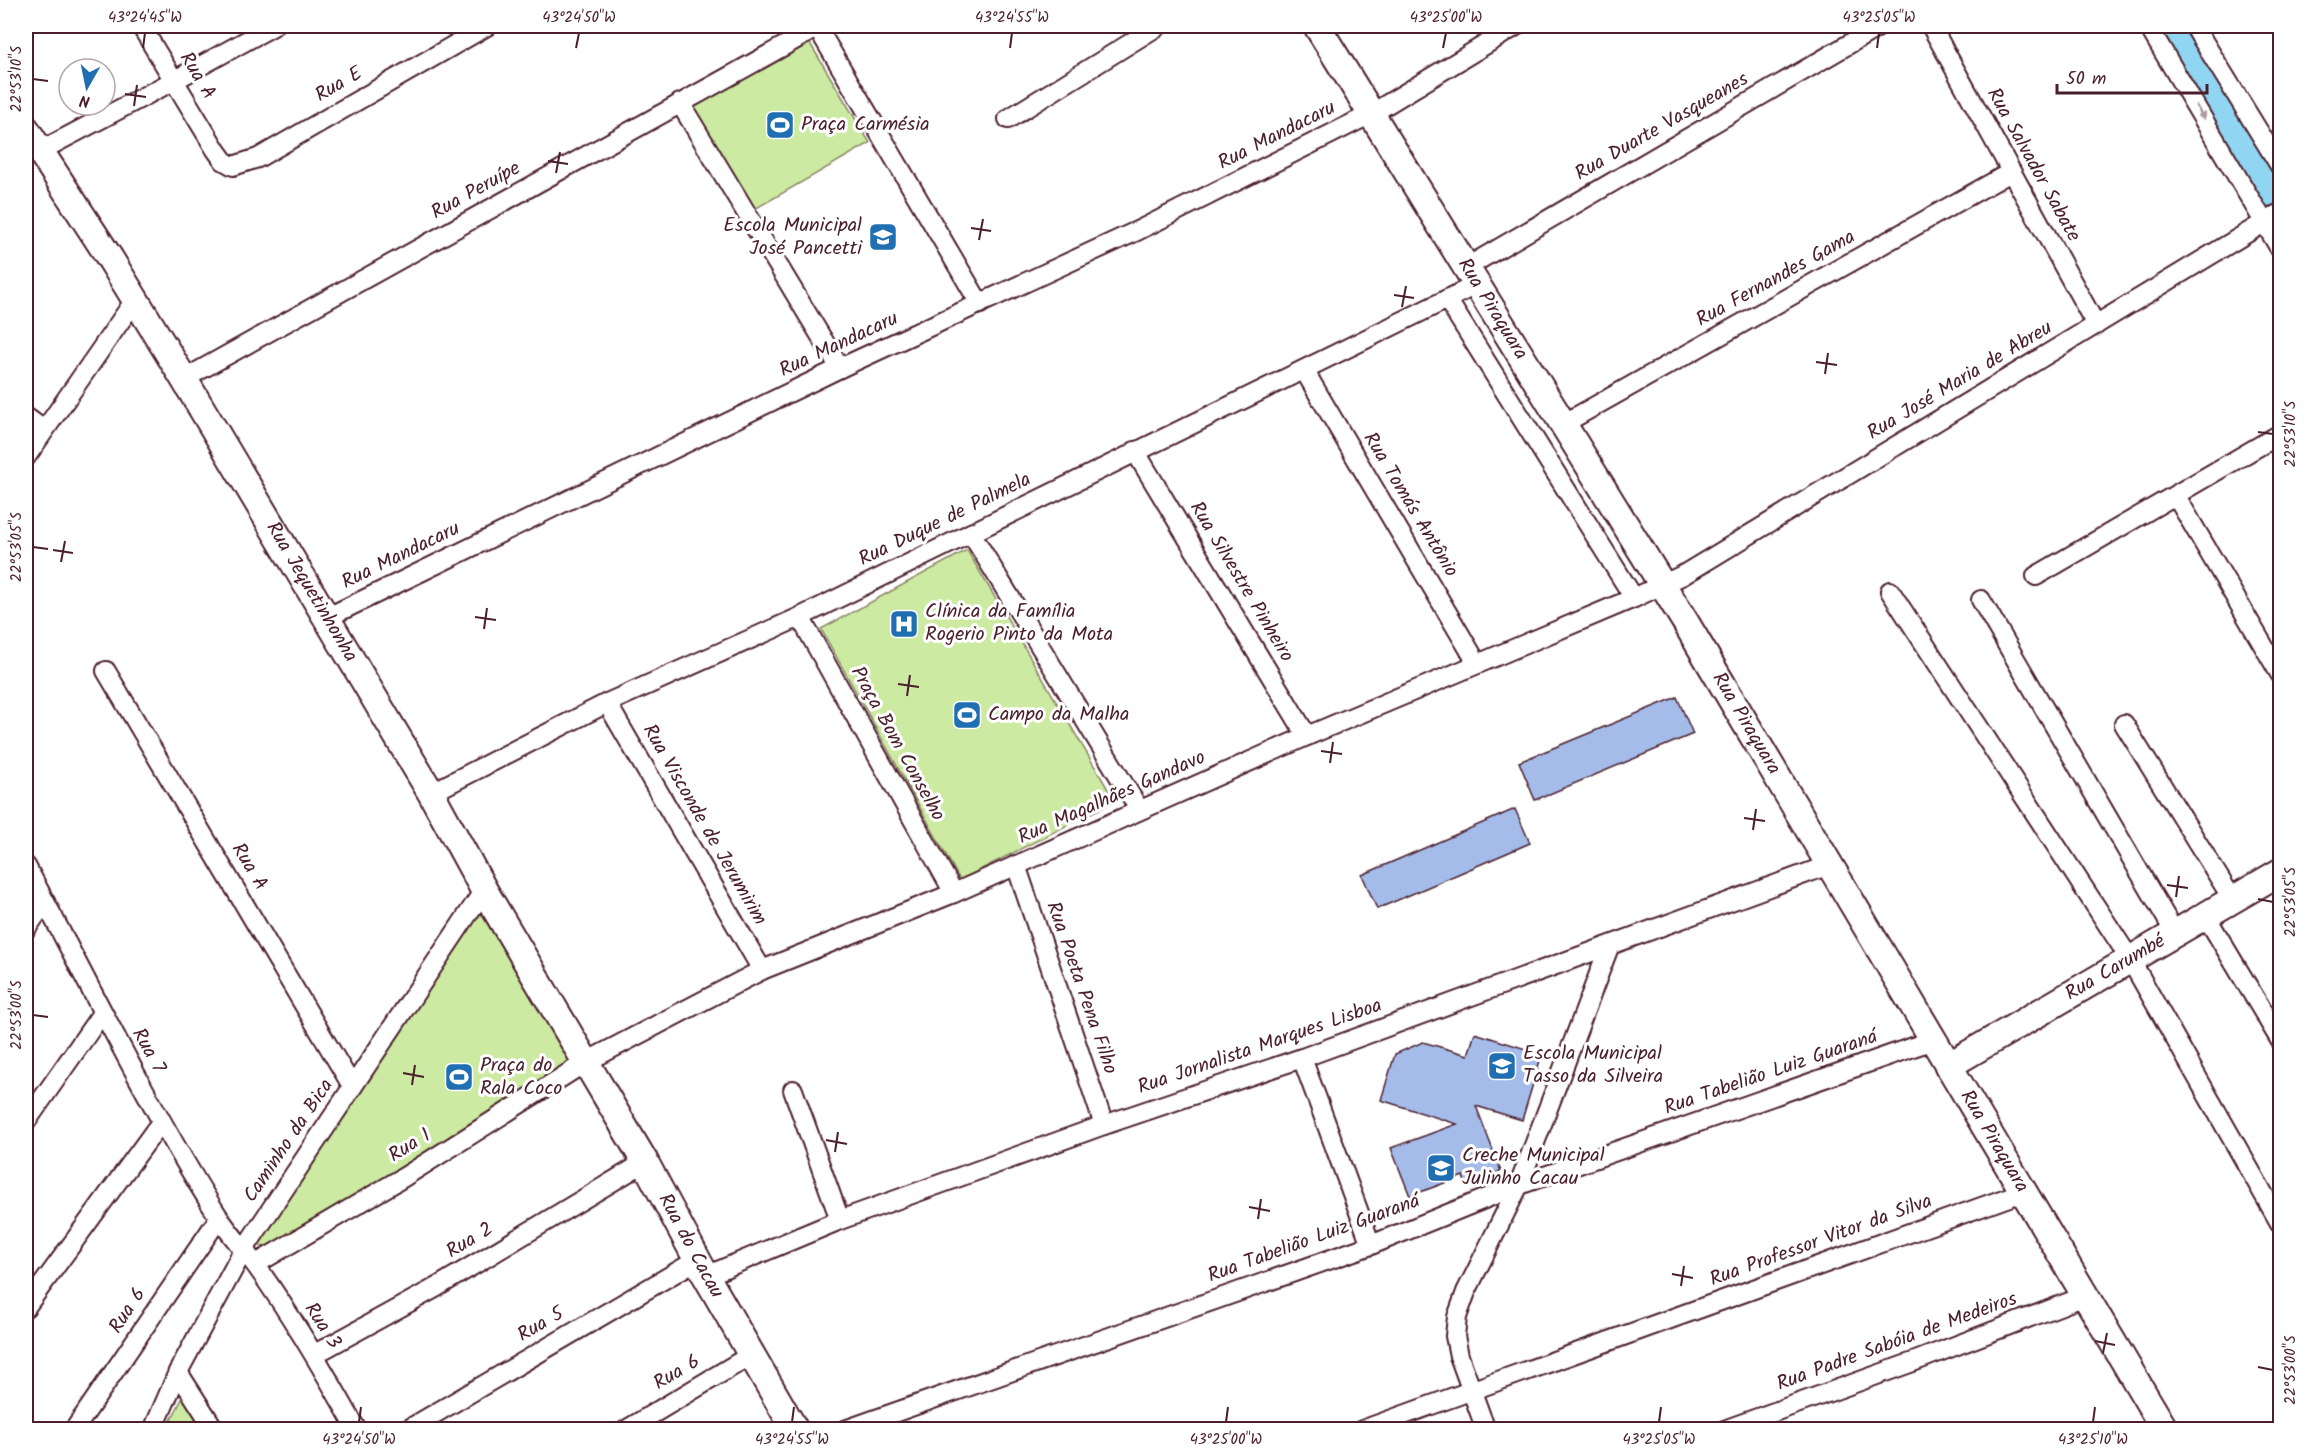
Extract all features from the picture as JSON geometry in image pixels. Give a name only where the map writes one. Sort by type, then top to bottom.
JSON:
[{"type":"street","name":"Rua A","points":[[141,26],[216,150]]},
{"type":"street","points":[[30,138],[173,81],[273,26]]},
{"type":"street","name":"Rua E","points":[[216,150],[224,161],[233,166],[258,159],[487,26]]},
{"type":"street","points":[[818,26],[980,304]]},
{"type":"street","name":"Rua Peruípe","points":[[184,379],[818,26]]},
{"type":"street","points":[[1008,119],[1158,26]]},
{"type":"street","name":"Rua Piraquara","points":[[1317,26],[1662,585],[2165,1430]]},
{"type":"street","name":"Rua Mandacaru","points":[[326,618],[840,368],[1139,230],[1371,114],[1516,26]]},
{"type":"street","name":"Rua Duarte Vasqueanes","points":[[1472,275],[1880,26]]},
{"type":"street","name":"Rua Salvador Sabate","points":[[1931,26],[2096,325]]},
{"type":"street","points":[[2148,26],[2273,217],[2280,249]]},
{"type":"street","points":[[2194,26],[2280,166]]},
{"type":"street","points":[[680,103],[840,368]]},
{"type":"street","name":"Rua Jequetinhonha","points":[[30,138],[184,379],[431,793],[484,890],[586,1062]]},
{"type":"street","name":"Rua Fernandes Gama","points":[[1563,424],[2011,172]]},
{"type":"street","name":"Rua José Maria de Abreu","points":[[1662,585],[1710,561],[2273,217]]},
{"type":"street","name":"Rua Duque de Palmela","points":[[431,793],[607,703],[800,617],[1447,299],[1472,275]]},
{"type":"street","points":[[1447,299],[1634,598]]},
{"type":"street","points":[[26,457],[135,300]]},
{"type":"street","name":"Rua Tomás Antônio","points":[[1304,370],[1477,663]]},
{"type":"street","points":[[26,417],[44,430]]},
{"type":"street","points":[[2036,576],[2280,434]]},
{"type":"street","name":"Rua Silvestre Pinheiro","points":[[1135,452],[1307,736]]},
{"type":"street","points":[[2176,496],[2280,674]]},
{"type":"street","points":[[971,533],[1139,809]]},
{"type":"street","name":"Rua Magalhães Gandavo","points":[[586,1062],[762,970],[954,893],[1139,809],[1662,585]]},
{"type":"street","points":[[1890,591],[2130,959],[2280,1222]]},
{"type":"street","points":[[1981,600],[2175,933]]},
{"type":"street","name":"Praça Bom Conselho","points":[[800,617],[954,893]]},
{"type":"street","name":"Rua A","points":[[106,671],[352,1086]]},
{"type":"street","name":"Rua Visconde de Jerumirim","points":[[607,703],[762,970]]},
{"type":"street","points":[[2124,724],[2233,900]]},
{"type":"street","name":"Rua Poeta Pena Filho","points":[[1016,865],[1104,1125]]},
{"type":"street","name":"Rua Jornalista Marques Lisboa","points":[[702,1268],[1104,1125],[1302,1058],[1830,865]]},
{"type":"street","name":"Rua 7","points":[[26,866],[102,1013],[162,1122],[219,1218],[243,1251]]},
{"type":"street","name":"Rua Carumbé","points":[[1948,1066],[2280,872]]},
{"type":"street","name":"Caminho da Bica","points":[[153,1430],[178,1372],[243,1251],[484,890]]},
{"type":"street","points":[[26,929],[45,902]]},
{"type":"street","points":[[2206,916],[2280,1040]]},
{"type":"street","points":[[1486,1430],[1459,1356],[1455,1336],[1457,1317],[1466,1292],[1519,1185],[1609,947]]},
{"type":"street","points":[[26,1122],[102,1013]]},
{"type":"street","name":"Rua Tabelião Luiz Guaraná","points":[[845,1430],[1371,1245],[1519,1185],[1933,1040]]},
{"type":"street","points":[[1302,1058],[1371,1245]]},
{"type":"street","name":"Rua do Cacau","points":[[586,1062],[645,1162],[702,1268],[795,1430]]},
{"type":"street","name":"Rua 1","points":[[256,1264],[404,1177],[586,1062]]},
{"type":"street","points":[[793,1090],[840,1220]]},
{"type":"street","points":[[26,1307],[162,1122]]},
{"type":"street","name":"Rua 2","points":[[315,1354],[437,1287],[645,1162]]},
{"type":"street","name":"Rua Professor Vitor da Silva","points":[[1362,1430],[2023,1192]]},
{"type":"street","name":"Rua 6","points":[[74,1430],[219,1218]]},
{"type":"street","name":"Rua 3","points":[[243,1251],[256,1264],[315,1354],[357,1430]]},
{"type":"street","name":"Rua 5","points":[[407,1430],[702,1268]]},
{"type":"street","name":"Rua Padre Sabóia de Medeiros","points":[[1724,1430],[1913,1362],[2085,1296]]},
{"type":"street","name":"Rua 6","points":[[626,1430],[751,1355]]},
{"type":"street","points":[[178,1372],[215,1430]]},
{"type":"green space","name":"Praça Carmésia","points":[[808,40],[870,143],[753,210],[689,107]]},
{"type":"green space","name":"Campo da Malha","points":[[967,550],[1115,801],[960,880],[821,629]]},
{"type":"green space","name":"Praça do Rala Coco","points":[[482,911],[579,1060],[271,1248],[254,1245],[354,1094]]},
{"type":"green space","points":[[184,1395],[208,1430],[166,1430]]},
{"type":"building","points":[[1677,697],[1693,734],[1535,800],[1519,762]]},
{"type":"building","points":[[1515,809],[1530,843],[1377,909],[1362,875]]},
{"type":"building","points":[[1475,1033],[1542,1054],[1522,1120],[1476,1106],[1501,1171],[1466,1185],[1463,1176],[1410,1196],[1391,1148],[1457,1124],[1381,1100],[1395,1054],[1423,1042],[1468,1055]]},
{"type":"waterway","points":[[2172,26],[2280,208]]},
{"type":"place","name":"Praça Carmésia","points":[[780,125]]},
{"type":"place","name":"Escola Municipal José Pancetti","points":[[883,237]]},
{"type":"place","name":"Clínica da Família Rogerio Pinto da Mota","points":[[904,624]]},
{"type":"place","name":"Campo da Malha","points":[[967,715]]},
{"type":"place","name":"Escola Municipal Tasso da Silveira","points":[[1502,1066]]},
{"type":"place","name":"Praça do Rala Coco","points":[[459,1077]]},
{"type":"place","name":"Creche Municipal Julinho Cacau","points":[[1441,1168]]}]
